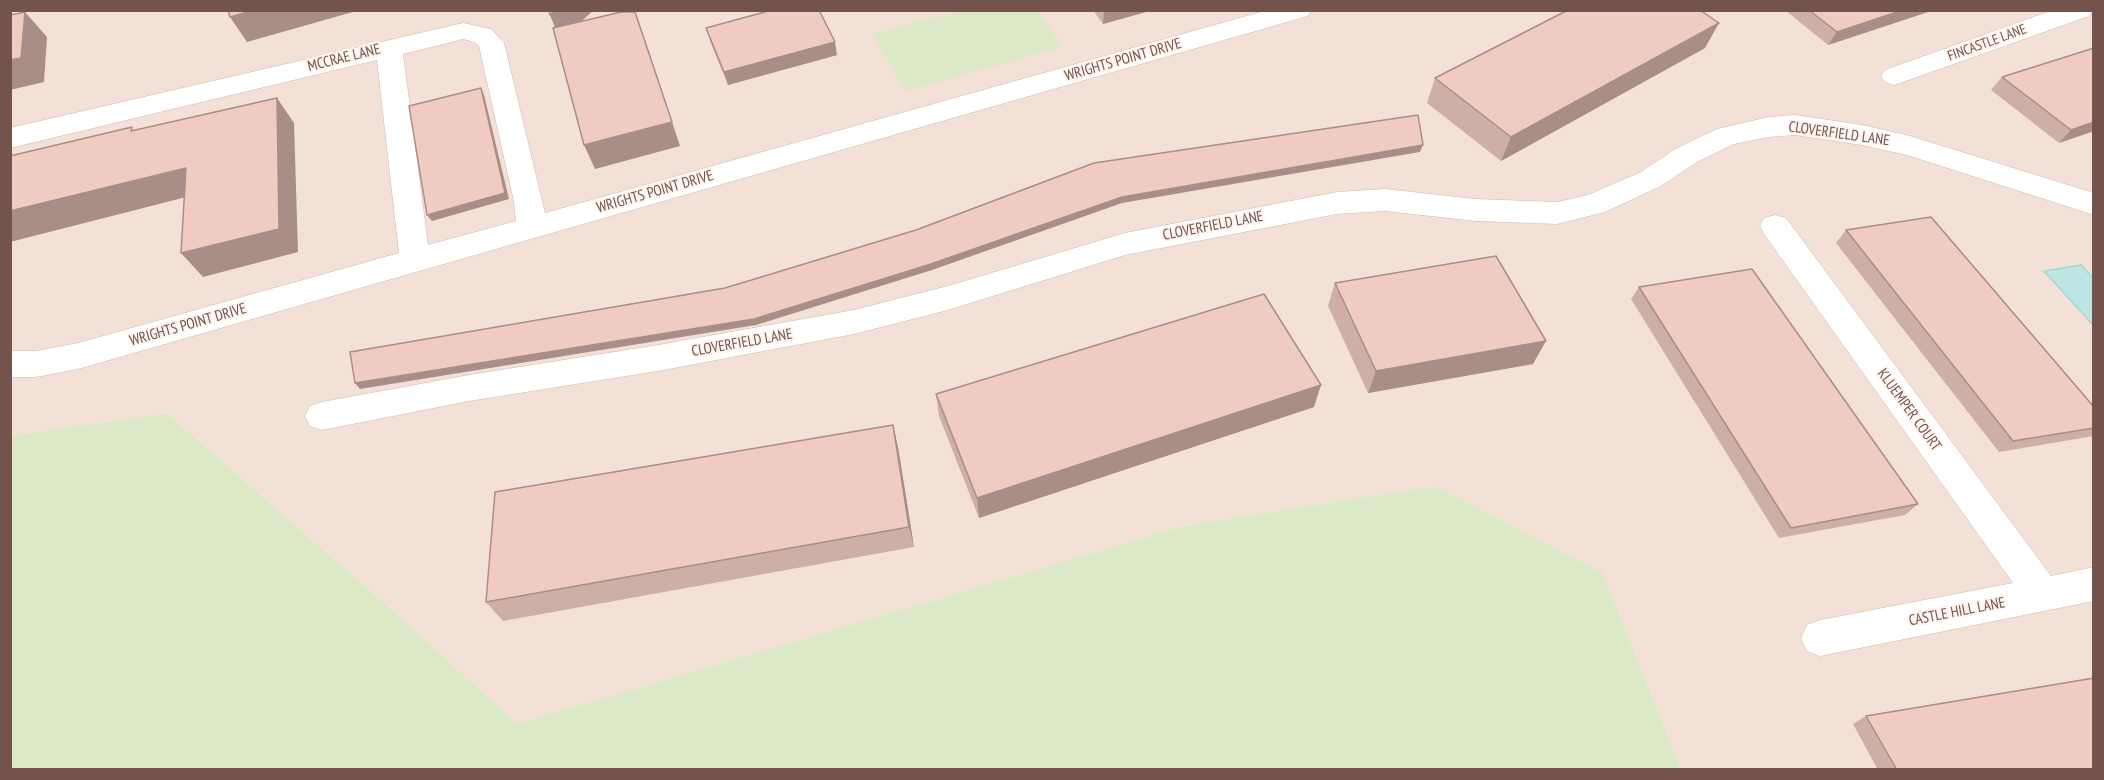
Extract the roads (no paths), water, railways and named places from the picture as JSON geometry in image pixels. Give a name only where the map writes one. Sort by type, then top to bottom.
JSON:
[{"type":"street","name":"FINCASTLE LANE","points":[[1894,76],[2080,10]]},
{"type":"street","name":"WRIGHTS POINT DRIVE","points":[[10,364],[36,364],[78,356],[1278,13]]},
{"type":"street","name":"MCCRAE LANE","points":[[10,138],[389,47],[463,31],[482,34],[491,43],[526,190],[531,227]]},
{"type":"street","points":[[389,47],[415,260]]},
{"type":"street","name":"CLOVERFIELD LANE","points":[[322,416],[469,388],[669,357],[854,322],[948,298],[1125,244],[1337,203],[1384,200],[1476,210],[1557,213],[1595,204],[1651,179],[1687,155],[1727,135],[1769,127],[1796,125],[1872,137],[1910,146],[2094,204]]},
{"type":"street","name":"KLUEMPER COURT","points":[[1775,226],[2043,595]]},
{"type":"street","name":"CASTLE HILL LANE","points":[[1820,638],[2094,584]]},
{"type":"water","points":[[2081,265],[2093,278],[2093,325],[2044,271]]}]
